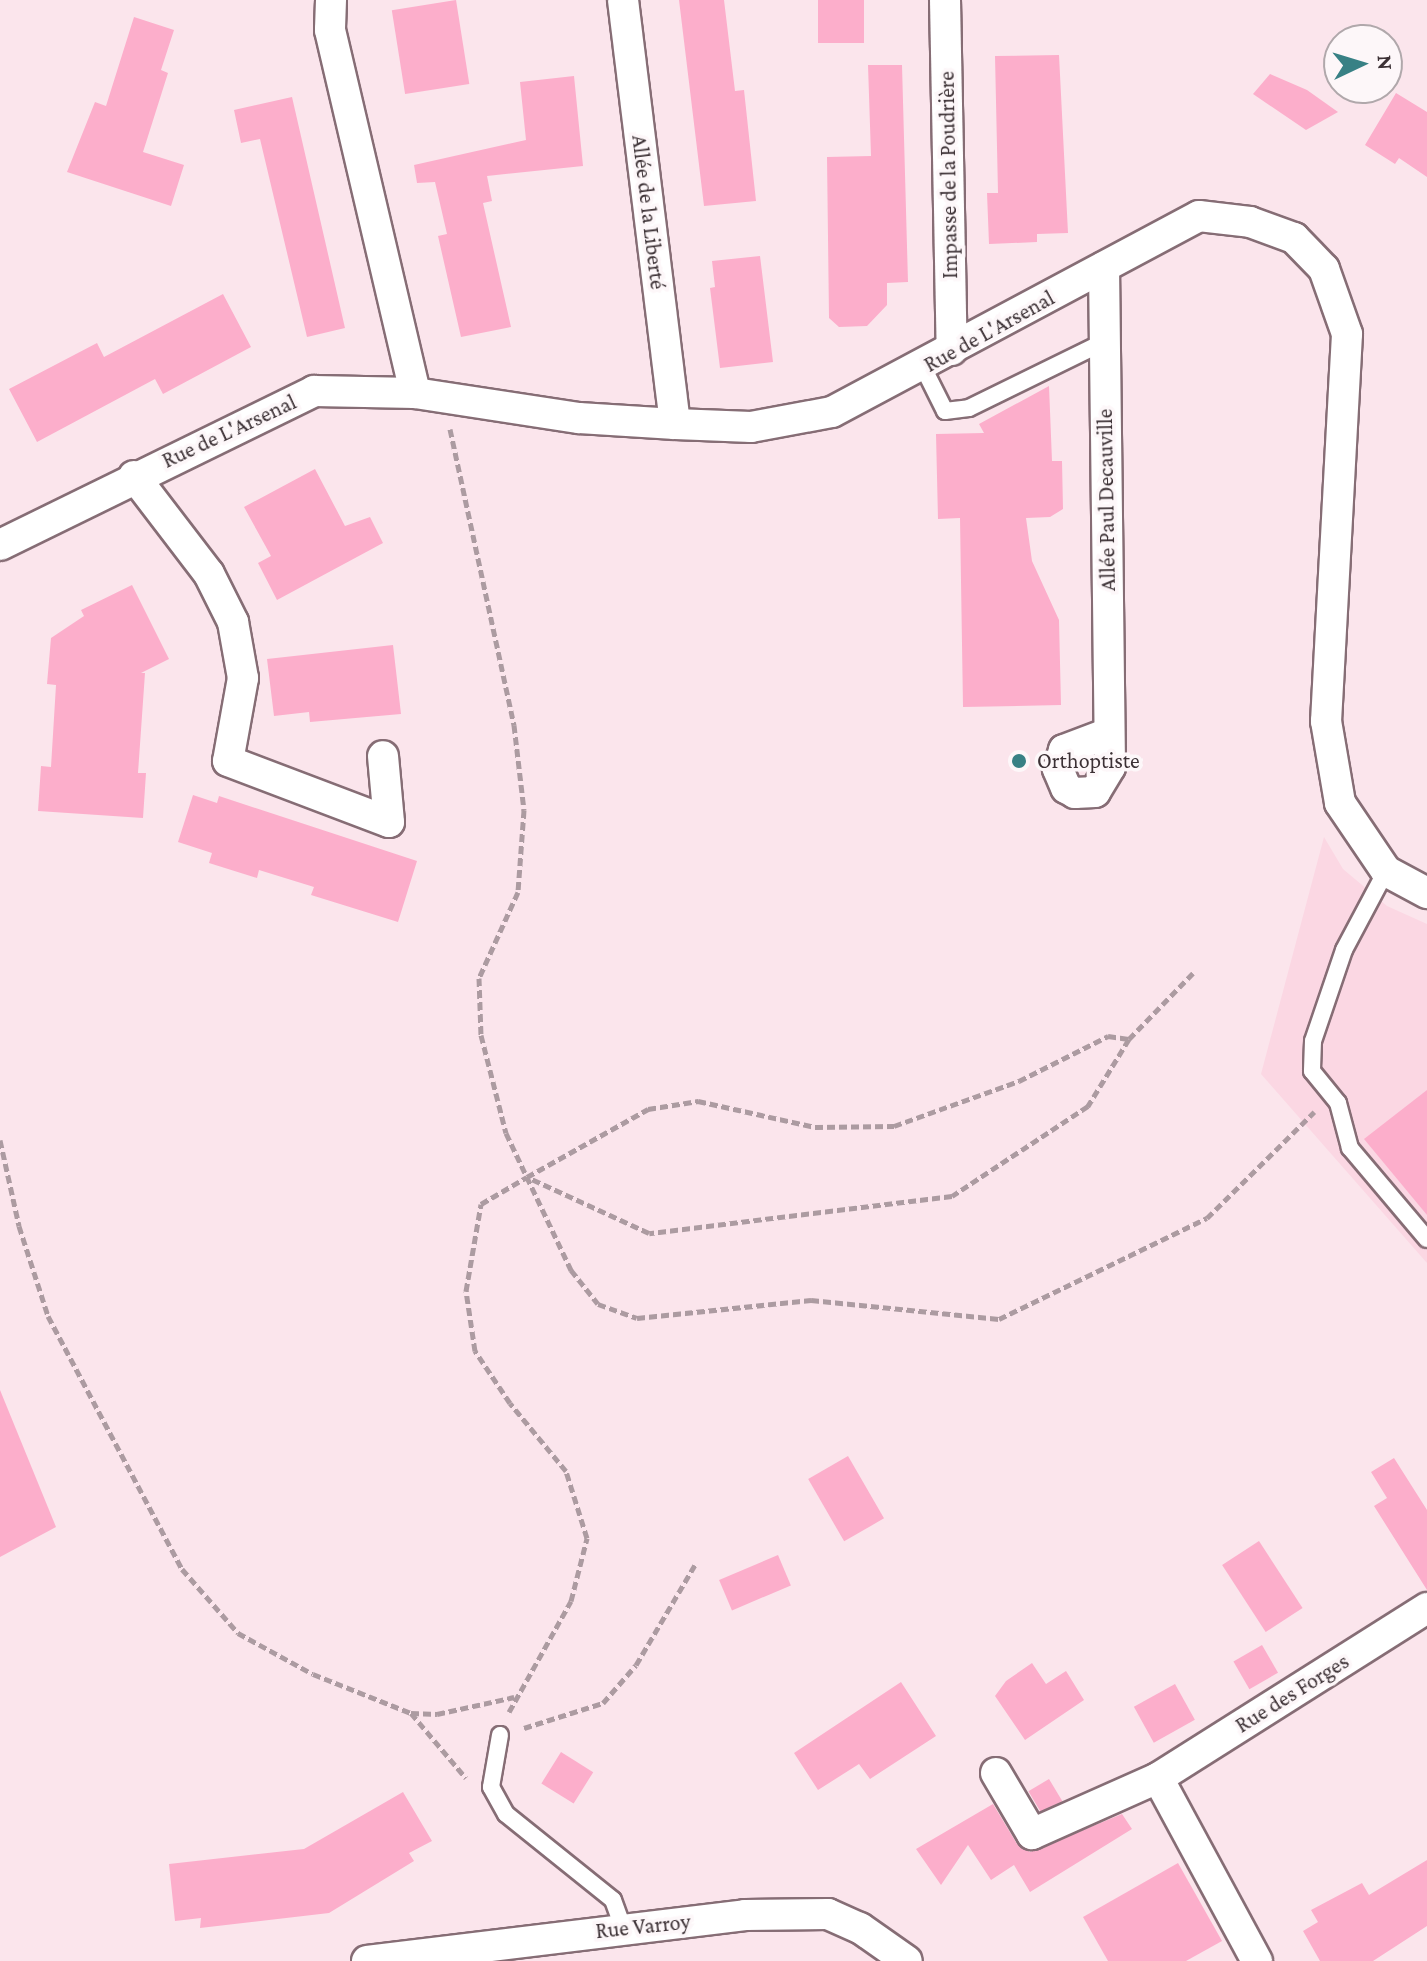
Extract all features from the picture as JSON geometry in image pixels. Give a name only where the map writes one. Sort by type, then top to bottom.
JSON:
[{"type":"street","points":[[331,0],[330,30],[429,395]]},
{"type":"street","name":"Allée de la Liberté","points":[[623,0],[675,424]]},
{"type":"street","name":"Impasse de la Poudrière","points":[[945,0],[952,350]]},
{"type":"street","name":"Rue de L'Arsenal","points":[[0,545],[134,476],[314,391],[429,395],[579,418],[675,424],[751,427],[832,412],[923,367],[1199,216],[1250,222],[1294,238],[1324,269],[1347,334],[1326,721],[1340,803],[1386,871],[1427,893]]},
{"type":"street","name":"Allée Paul Decauville","points":[[1104,267],[1109,733]]},
{"type":"street","points":[[134,476],[209,574],[233,622],[243,678],[228,761],[389,822],[383,756]]},
{"type":"street","name":"Rue des Forges","points":[[996,1773],[1032,1834],[1158,1778],[1427,1608]]},
{"type":"street","points":[[1158,1778],[1257,1961]]},
{"type":"street","name":"Rue Varroy","points":[[367,1961],[745,1915],[828,1914],[860,1928],[907,1961]]},
{"type":"lane","points":[[923,367],[945,411],[969,408],[1104,342]]},
{"type":"lane","points":[[1386,871],[1344,950],[1313,1041],[1312,1071],[1331,1094],[1350,1148],[1427,1239]]},
{"type":"lane","points":[[500,1735],[491,1787],[506,1814],[613,1900],[623,1928]]},
{"type":"path","points":[[429,395],[514,725],[524,810],[518,892],[479,978],[481,1035],[506,1133],[537,1205],[571,1270],[598,1304],[637,1318],[811,1300],[999,1319],[1207,1218],[1331,1094]]},
{"type":"path","points":[[527,1177],[649,1233],[952,1196],[1088,1106],[1129,1039],[1193,973]]},
{"type":"path","points":[[500,1735],[515,1696],[571,1601],[587,1538],[566,1471],[510,1403],[475,1351],[466,1291],[481,1204],[648,1109],[698,1101],[815,1127],[894,1126],[1019,1081],[1108,1036],[1129,1039]]},
{"type":"path","points":[[0,1140],[19,1226],[48,1316],[182,1569],[238,1633],[313,1674],[411,1713],[437,1714],[515,1696]]},
{"type":"path","points":[[500,1735],[603,1703],[636,1665],[695,1565]]},
{"type":"path","points":[[411,1713],[486,1802],[506,1814]]},
{"type":"shaded area","points":[[1324,837],[1343,869],[1387,906],[1427,924],[1427,1263],[1261,1074]]},
{"type":"building","points":[[456,0],[469,84],[405,94],[392,10]]},
{"type":"building","points":[[679,0],[724,0],[735,91],[744,90],[756,201],[704,206]]},
{"type":"building","points":[[818,0],[864,0],[864,43],[818,43]]},
{"type":"building","points":[[134,17],[174,30],[161,70],[168,73],[143,152],[184,165],[171,206],[67,172],[95,102],[106,106]]},
{"type":"building","points":[[1059,55],[1068,233],[1037,234],[1037,242],[989,244],[987,193],[998,193],[995,56]]},
{"type":"building","points":[[868,65],[902,65],[908,282],[887,283],[887,305],[867,326],[839,327],[829,318],[827,157],[871,156]]},
{"type":"building","points":[[1270,74],[1307,90],[1338,112],[1306,130],[1253,94]]},
{"type":"building","points":[[574,76],[583,166],[487,176],[492,201],[483,203],[511,327],[461,337],[438,236],[447,234],[435,182],[417,183],[414,165],[526,140],[520,82]]},
{"type":"building","points":[[292,97],[345,328],[307,337],[260,139],[241,143],[234,110]]},
{"type":"building","points":[[1403,97],[1427,112],[1427,177],[1399,158],[1395,164],[1365,145],[1389,104],[1403,104]]},
{"type":"building","points":[[760,256],[773,362],[720,368],[710,288],[715,287],[712,261]]},
{"type":"building","points":[[223,294],[251,347],[163,394],[155,379],[37,442],[9,389],[97,343],[104,357]]},
{"type":"building","points":[[1049,386],[1052,461],[1062,461],[1063,509],[1050,517],[1026,518],[1032,561],[1059,620],[1061,705],[963,707],[960,518],[938,519],[936,434],[984,433],[979,424]]},
{"type":"building","points":[[315,469],[345,526],[370,517],[383,543],[277,600],[258,563],[271,556],[244,507]]},
{"type":"building","points":[[132,585],[169,659],[141,673],[145,673],[138,773],[146,773],[143,818],[38,811],[41,766],[51,767],[56,685],[47,684],[51,638],[84,616],[81,610]]},
{"type":"building","points":[[393,645],[401,714],[310,722],[309,712],[274,716],[267,659]]},
{"type":"building","points":[[193,795],[217,803],[219,796],[417,861],[398,922],[311,895],[314,887],[259,870],[257,878],[209,863],[212,853],[178,842]]},
{"type":"building","points":[[1427,1090],[1427,1215],[1364,1139]]},
{"type":"building","points":[[0,1390],[56,1527],[0,1557]]},
{"type":"building","points":[[848,1456],[884,1518],[844,1541],[808,1479]]},
{"type":"building","points":[[1394,1458],[1427,1510],[1427,1590],[1374,1506],[1387,1498],[1371,1472]]},
{"type":"building","points":[[1259,1541],[1303,1608],[1266,1632],[1222,1565]]},
{"type":"building","points":[[778,1555],[791,1585],[732,1610],[719,1580]]},
{"type":"building","points":[[1262,1645],[1278,1673],[1249,1689],[1233,1662]]},
{"type":"building","points":[[1032,1663],[1046,1684],[1066,1671],[1084,1700],[1025,1740],[995,1696],[1006,1681]]},
{"type":"building","points":[[901,1682],[936,1736],[870,1779],[859,1764],[818,1790],[794,1753]]},
{"type":"building","points":[[1175,1684],[1195,1720],[1154,1743],[1134,1707]]},
{"type":"building","points":[[561,1752],[593,1772],[574,1804],[541,1783]]},
{"type":"building","points":[[1049,1779],[1062,1801],[1042,1814],[1028,1791]]},
{"type":"building","points":[[403,1792],[432,1841],[409,1853],[414,1861],[329,1913],[200,1928],[201,1918],[175,1921],[169,1864],[304,1849]]},
{"type":"building","points":[[993,1804],[1017,1844],[1030,1852],[1122,1814],[1132,1829],[1030,1892],[1014,1865],[991,1880],[968,1845],[941,1885],[916,1849]]},
{"type":"building","points":[[1427,1860],[1427,1926],[1373,1961],[1320,1961],[1303,1931],[1318,1922],[1311,1910],[1362,1883],[1369,1895]]},
{"type":"building","points":[[1178,1863],[1222,1941],[1186,1961],[1108,1961],[1083,1917]]},
{"type":"place","name":"Orthoptiste","points":[[1019,761]]}]
